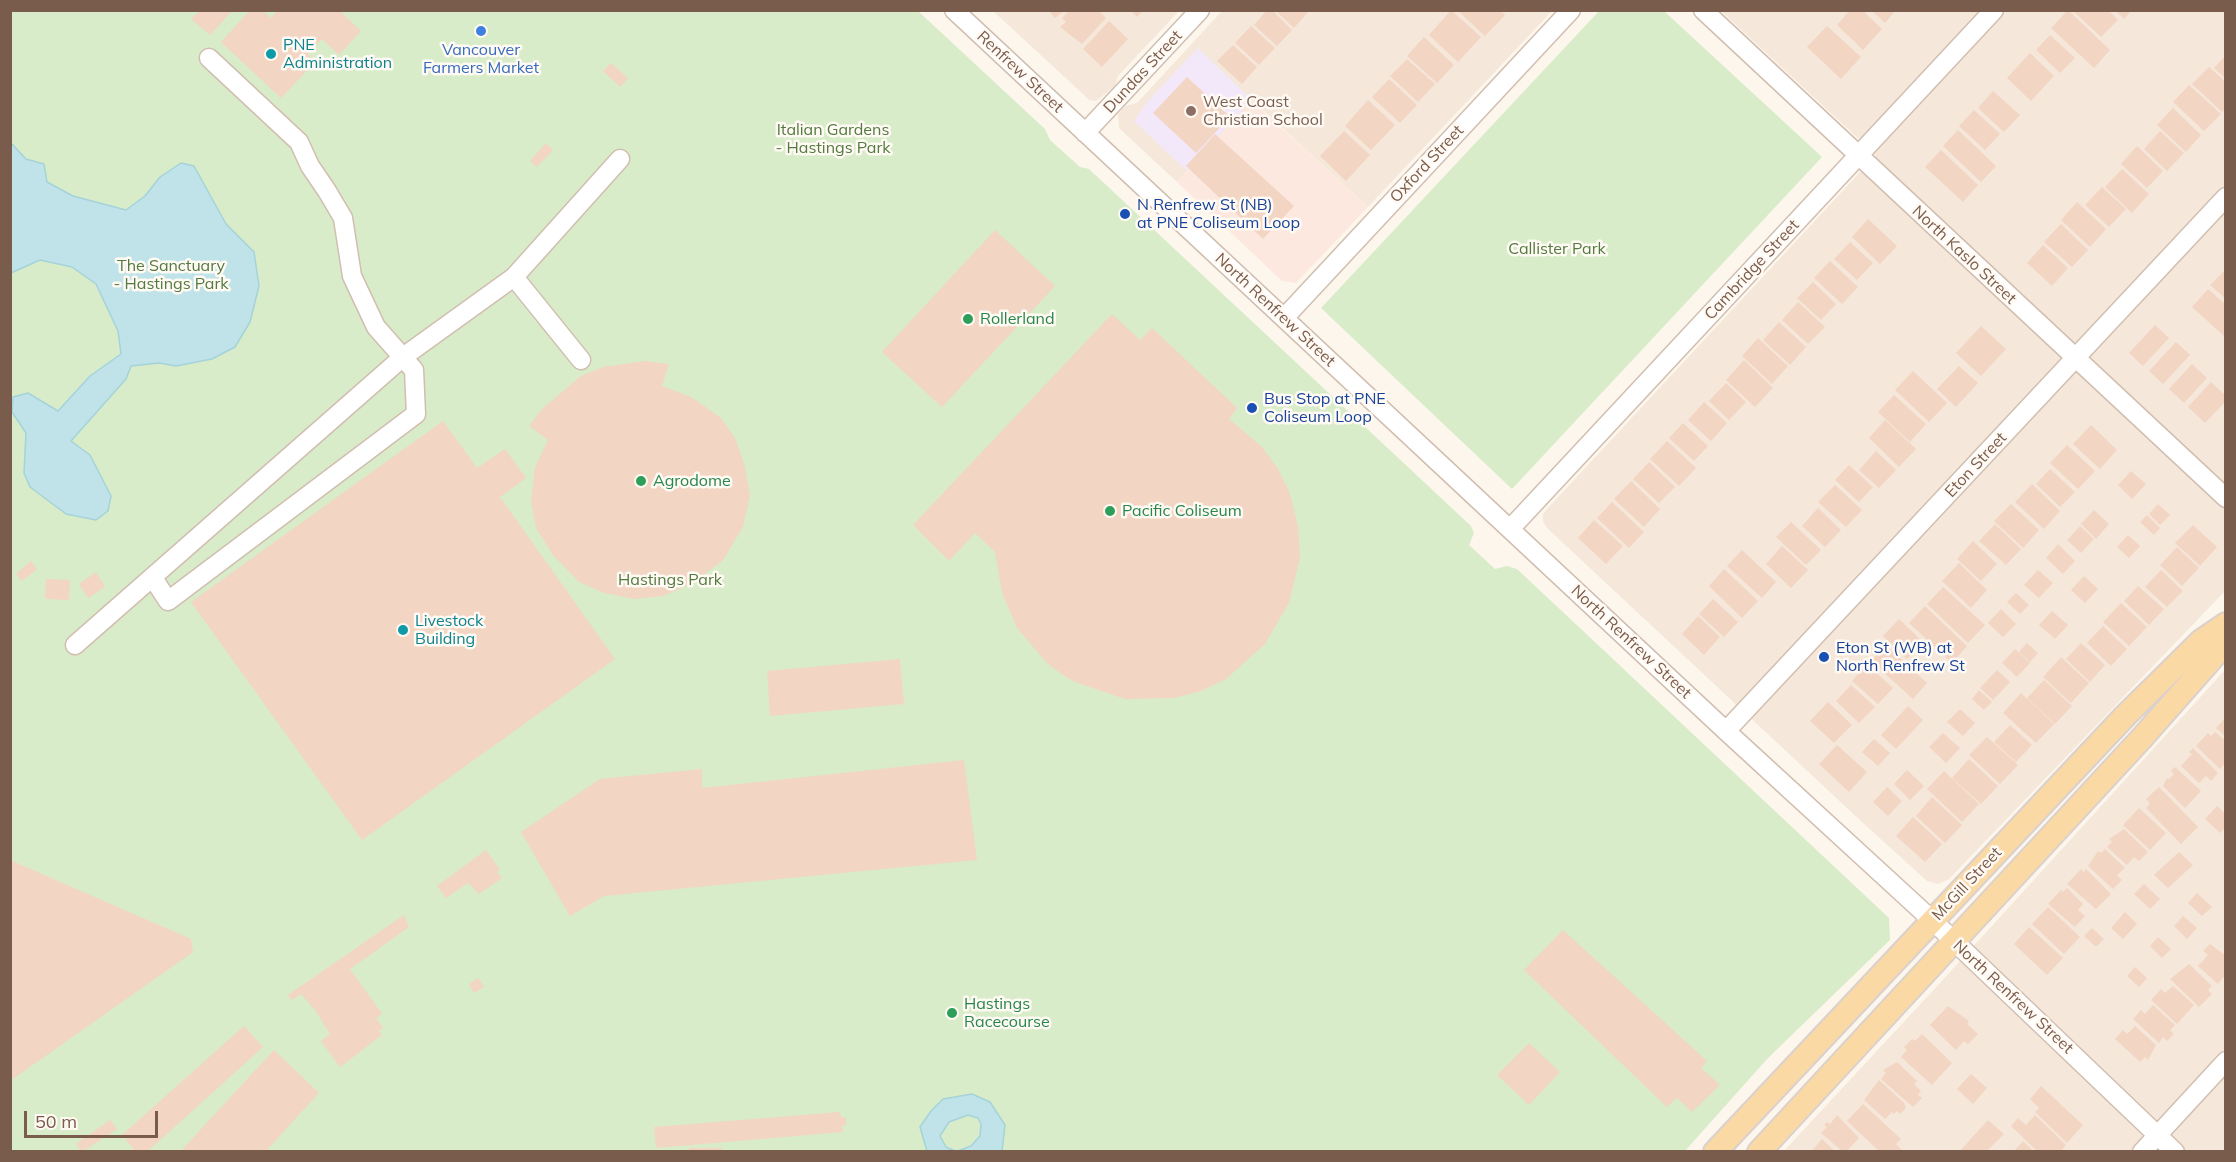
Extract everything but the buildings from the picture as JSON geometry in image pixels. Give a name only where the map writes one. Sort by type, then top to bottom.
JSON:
[{"type":"main road","name":"McGill Street","points":[[1715,1152],[2125,716],[2201,641],[2226,624]]},
{"type":"main road","name":"McGill Street","points":[[1759,1152],[2141,739],[2215,655],[2226,639]]},
{"type":"street","name":"Renfrew Street","points":[[954,10],[1085,133]]},
{"type":"street","name":"Dundas Street","points":[[1085,133],[1200,10]]},
{"type":"street","name":"Oxford Street","points":[[1284,318],[1570,10]]},
{"type":"street","name":"North Kaslo Street","points":[[1703,10],[2226,498]]},
{"type":"street","name":"Cambridge Street","points":[[1510,529],[1994,10]]},
{"type":"street","points":[[153,578],[168,601],[416,414],[414,370],[376,327],[352,276],[343,218],[310,166],[299,142],[209,58]]},
{"type":"street","name":"North Renfrew Street","points":[[1085,133],[1726,731],[1955,941],[2175,1152]]},
{"type":"street","points":[[75,645],[403,357],[514,277],[620,159]]},
{"type":"street","name":"Eton Street","points":[[1726,731],[2226,197]]},
{"type":"street","points":[[514,277],[581,360]]},
{"type":"street","points":[[2142,1152],[2226,1062]]},
{"type":"shaded area","points":[[993,11],[1179,11],[1118,76],[1115,86],[1096,101],[1089,100]]},
{"type":"shaded area","points":[[1222,11],[1552,11],[1368,207],[1253,101],[1177,182],[1119,128],[1118,114],[1125,106],[1137,103]]},
{"type":"shaded area","points":[[1721,11],[2225,11],[2225,591],[1949,879],[1938,884],[1927,881],[1862,822],[1547,528],[1543,521],[1543,514],[1548,508],[1876,155]]},
{"type":"shaded area","name":"West Coast Christian School","points":[[1198,48],[1252,100],[1186,170],[1134,121],[1148,101]]},
{"type":"shaded area","points":[[1252,101],[1368,207],[1296,283],[1282,281],[1177,182]]},
{"type":"shaded area","points":[[2225,670],[2225,1151],[1783,1152],[1940,983]]},
{"type":"green space","name":"Callister Park","points":[[1600,10],[1664,11],[1822,157],[1512,489],[1321,308]]},
{"type":"green space","name":"Hastings Park","points":[[10,11],[918,11],[1045,129],[1050,140],[1080,167],[1089,169],[1471,526],[1474,533],[1469,545],[1495,569],[1507,566],[1517,569],[1889,918],[1890,940],[1768,1058],[1685,1151],[11,1151]]},
{"type":"water","points":[[10,142],[26,159],[44,164],[47,182],[73,196],[126,210],[145,196],[160,177],[181,163],[194,166],[226,224],[254,252],[259,286],[250,322],[235,347],[212,359],[176,366],[159,363],[131,366],[126,379],[71,441],[90,455],[111,496],[108,511],[96,520],[66,514],[30,487],[24,473],[26,433],[12,412],[13,397],[28,393],[58,411],[90,376],[121,354],[118,331],[96,284],[72,267],[40,260],[11,273]]},
{"type":"water","points":[[972,1094],[990,1102],[1005,1125],[1002,1151],[958,1151],[971,1146],[980,1136],[981,1124],[978,1118],[968,1115],[949,1122],[940,1136],[946,1147],[955,1151],[927,1151],[920,1127],[931,1111],[943,1099]]},
{"type":"place","name":"Vancouver Farmers Market","points":[[481,31]]},
{"type":"place","name":"PNE Administration","points":[[271,54]]},
{"type":"place","name":"West Coast Christian School","points":[[1191,111]]},
{"type":"place","name":"N Renfrew St (NB) at PNE Coliseum Loop","points":[[1125,214]]},
{"type":"place","name":"Rollerland","points":[[968,319]]},
{"type":"place","name":"Bus Stop at PNE Coliseum Loop","points":[[1252,408]]},
{"type":"place","name":"Agrodome","points":[[641,481]]},
{"type":"place","name":"Pacific Coliseum","points":[[1110,511]]},
{"type":"place","name":"Livestock Building","points":[[403,630]]},
{"type":"place","name":"Eton St (WB) at North Renfrew St","points":[[1824,657]]},
{"type":"place","name":"Hastings Racecourse","points":[[952,1013]]},
{"type":"park label","name":"Italian Gardens - Hastings Park","points":[[833,139]]},
{"type":"park label","name":"The Sanctuary - Hastings Park","points":[[171,275]]}]
